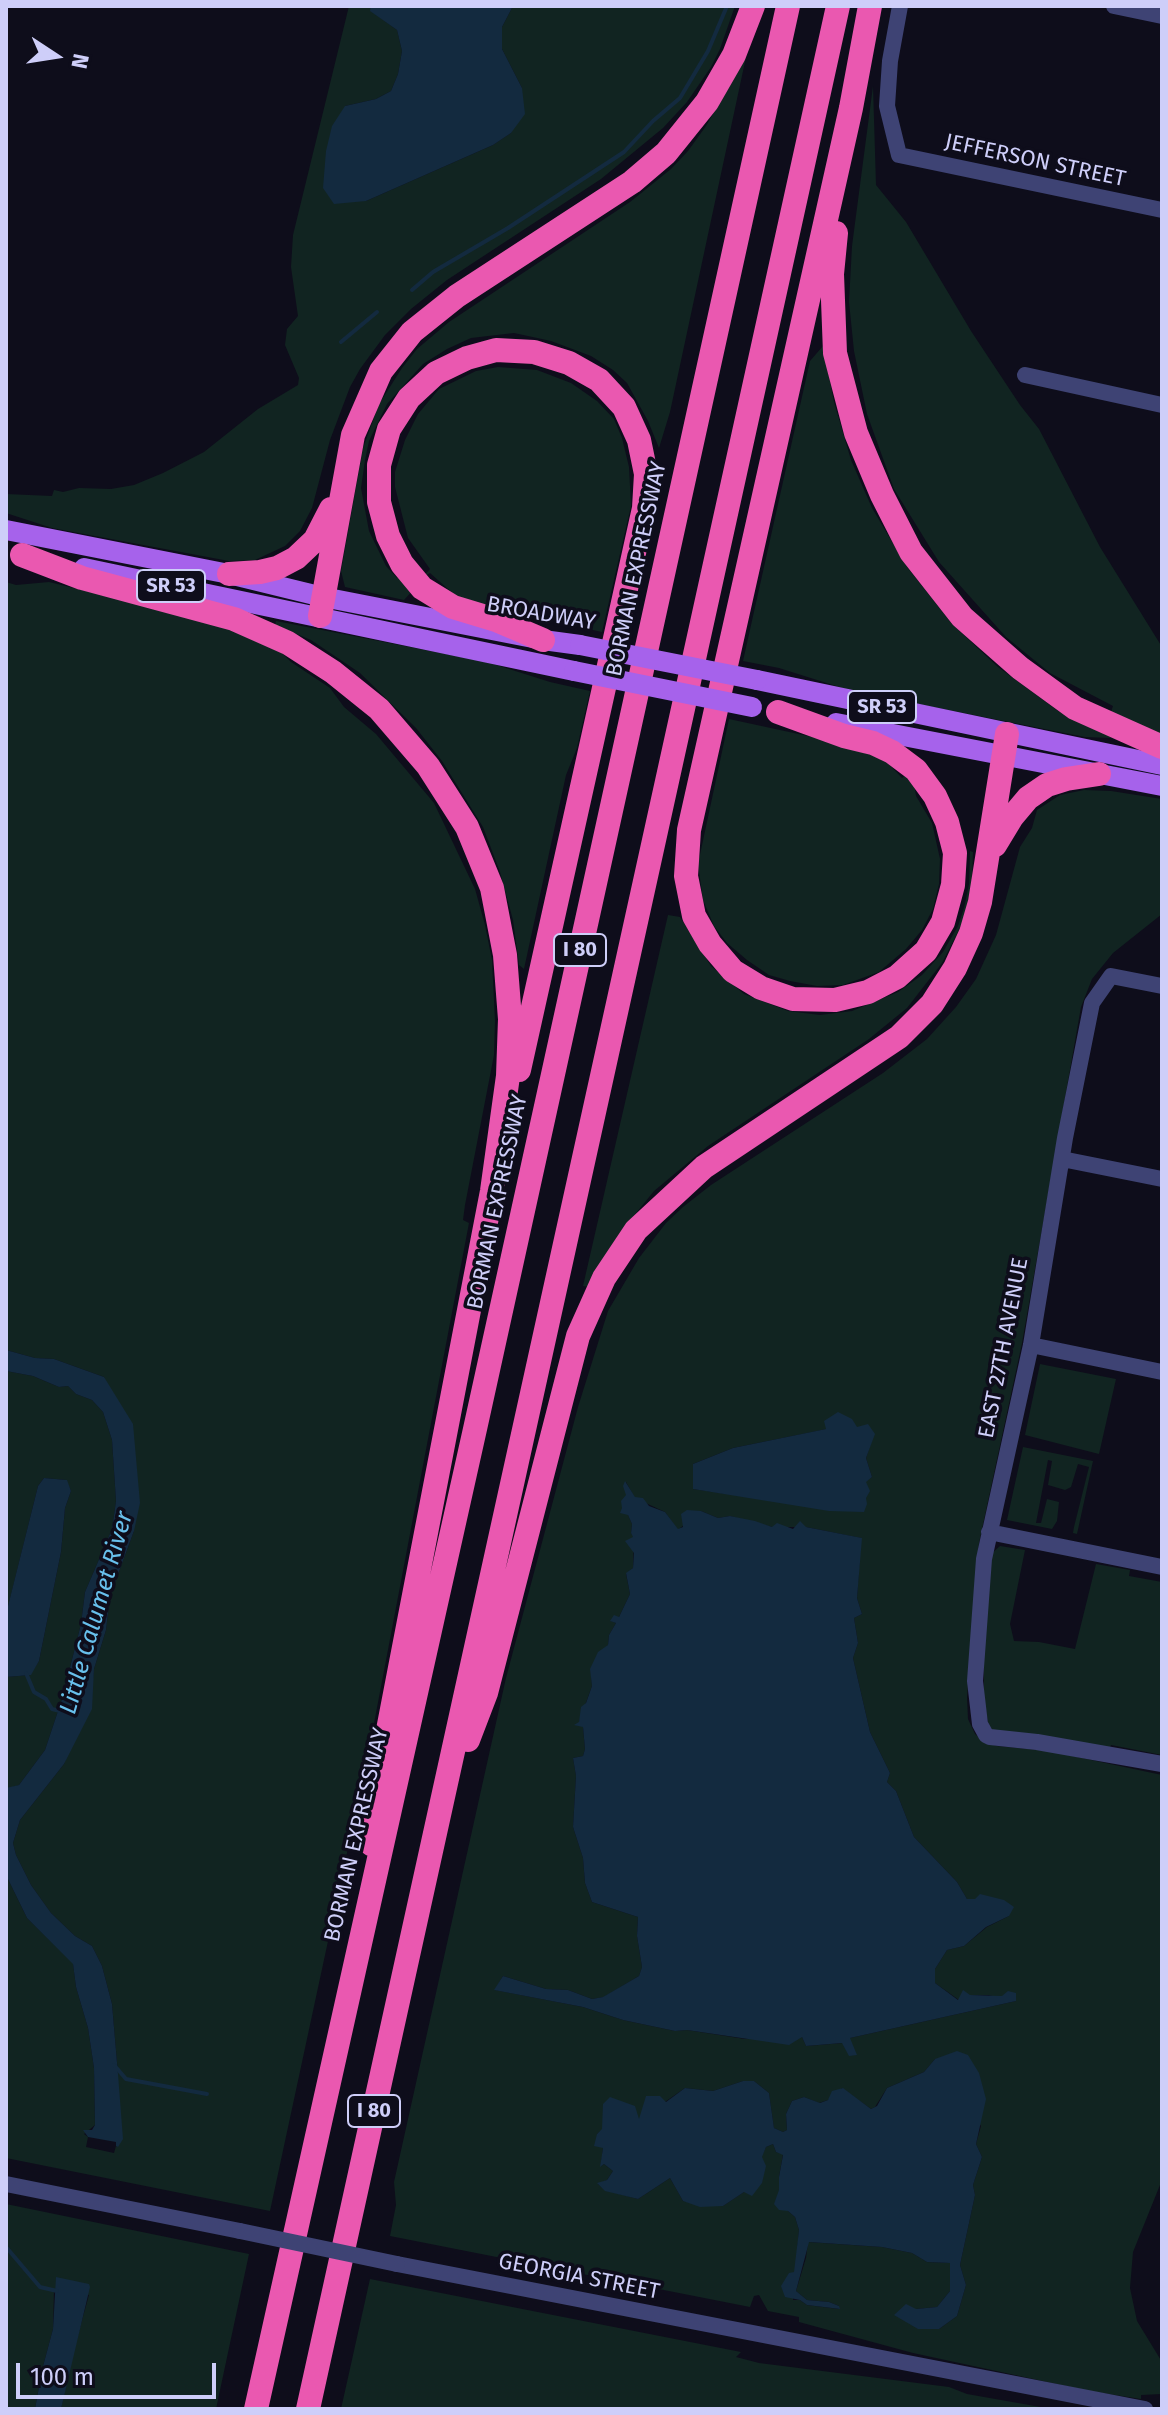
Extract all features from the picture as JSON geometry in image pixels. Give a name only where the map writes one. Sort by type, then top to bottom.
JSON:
[{"type":"highway","points":[[321,606],[353,435],[381,371],[412,332],[457,296],[632,182],[666,153],[707,102],[734,55],[753,6]]},
{"type":"highway","name":"BORMAN EXPRESSWAY","points":[[256,2409],[788,6]]},
{"type":"highway","name":"I 80","points":[[308,2409],[838,6]]},
{"type":"highway","points":[[778,712],[892,752],[916,770],[935,796],[947,822],[955,853],[953,885],[943,922],[926,951],[897,977],[868,992],[835,1000],[793,999],[761,988],[733,971],[710,944],[694,916],[686,876],[689,830],[851,108],[870,6]]},
{"type":"highway","points":[[851,108],[832,274],[835,353],[856,433],[882,495],[911,552],[962,617],[1020,668],[1075,708],[1162,747]]},
{"type":"highway","points":[[371,1893],[371,1818],[492,1191],[644,508],[646,474],[639,440],[624,407],[599,380],[569,363],[534,352],[496,350],[467,358],[436,373],[409,398],[389,429],[382,453],[379,502],[388,536],[402,564],[422,588],[453,607],[496,620],[543,640]]},
{"type":"highway","points":[[229,574],[277,568],[296,558],[315,540],[329,515],[345,469]]},
{"type":"highway","points":[[14,553],[82,578],[234,619],[288,643],[333,672],[379,709],[428,766],[467,827],[492,888],[505,955],[510,1019],[508,1062],[492,1191]]},
{"type":"highway","points":[[440,1813],[486,1693],[578,1336],[604,1278],[636,1230],[704,1167],[899,1037],[932,1004],[955,968],[971,933],[989,854],[1006,745]]},
{"type":"highway","points":[[989,854],[1028,798],[1047,785],[1099,774]]},
{"type":"main road","name":"BROADWAY","points":[[6,530],[229,574],[321,606],[574,671],[778,712],[1162,765]]},
{"type":"main road","name":"BROADWAY","points":[[14,553],[321,606],[580,645],[757,680],[1006,745],[1099,774],[1162,786]]},
{"type":"street","name":"JEFFERSON STREET","points":[[900,6],[890,61],[887,106],[899,155],[1162,210]]},
{"type":"street","points":[[1114,6],[1162,16]]},
{"type":"street","points":[[1025,375],[1162,405]]},
{"type":"street","name":"EAST 27TH AVENUE","points":[[1162,986],[1111,976],[1092,1003],[1031,1345],[984,1559],[975,1663],[978,1716],[986,1735],[1162,1764]]},
{"type":"street","points":[[1062,1159],[1162,1179]]},
{"type":"street","points":[[1031,1345],[1162,1372]]},
{"type":"street","points":[[989,1532],[1162,1567]]},
{"type":"street","name":"GEORGIA STREET","points":[[6,2184],[397,2264],[1145,2409]]},
{"type":"green space","points":[[349,6],[371,6],[371,11],[397,30],[402,51],[391,91],[376,99],[345,106],[366,201],[493,145],[511,133],[522,88],[502,49],[502,27],[513,6],[735,6],[711,67],[687,102],[663,128],[601,179],[447,280],[385,335],[350,387],[330,440],[312,508],[300,531],[285,546],[255,560],[229,561],[52,528],[6,513],[6,494],[52,496],[54,490],[111,489],[134,485],[163,473],[204,452],[258,409],[298,385],[299,378],[285,345],[287,329],[298,316],[291,267],[293,235]]},
{"type":"green space","points":[[746,57],[670,412],[659,448],[627,383],[591,356],[551,341],[514,333],[471,338],[423,364],[387,404],[369,441],[361,488],[369,531],[386,566],[397,578],[402,578],[415,588],[404,600],[345,587],[341,571],[363,448],[379,404],[402,368],[417,349],[449,322],[630,202],[671,169],[706,126]]},
{"type":"green space","points":[[873,86],[876,185],[906,222],[971,331],[1039,429],[1100,547],[1162,647],[1162,736],[1110,715],[1113,706],[1050,673],[1006,637],[939,562],[894,489],[867,414],[854,351],[849,302],[852,246]]},
{"type":"green space","points":[[823,346],[834,402],[851,460],[872,508],[907,567],[952,624],[998,667],[1058,711],[1113,734],[1110,738],[1085,737],[852,691],[779,668],[743,661],[810,361]]},
{"type":"green space","points":[[498,367],[537,370],[571,383],[597,401],[614,419],[622,438],[629,467],[631,506],[602,632],[479,605],[457,597],[430,573],[423,577],[430,569],[408,538],[395,487],[395,472],[405,440],[418,414],[439,389],[476,371]]},
{"type":"green space","points":[[6,582],[16,585],[49,582],[214,622],[279,650],[291,662],[330,688],[344,707],[376,734],[434,803],[475,889],[492,960],[494,1055],[465,1205],[463,1220],[469,1223],[368,1755],[270,2211],[6,2158],[6,1875],[27,1918],[73,1963],[94,2068],[95,2125],[84,2134],[88,2137],[86,2147],[114,2153],[118,2147],[118,2074],[112,2004],[102,1966],[92,1946],[75,1936],[51,1913],[31,1885],[13,1843],[20,1820],[64,1764],[92,1688],[94,1669],[106,1630],[110,1596],[134,1531],[104,1377],[54,1359],[35,1358],[6,1350]]},
{"type":"green space","points":[[276,621],[487,662],[590,691],[577,748],[566,775],[524,969],[519,965],[513,920],[500,872],[483,827],[442,761],[416,728],[360,673],[311,640],[275,625]]},
{"type":"green space","points":[[729,719],[854,746],[884,759],[902,778],[908,773],[914,783],[916,796],[932,823],[940,859],[939,884],[933,909],[922,930],[906,949],[879,972],[843,985],[817,986],[790,981],[769,975],[747,960],[727,943],[714,926],[703,900],[698,864]]},
{"type":"green space","points":[[1084,790],[1111,791],[1162,799],[1162,914],[1113,953],[1092,979],[1081,1007],[1022,1343],[979,1543],[968,1719],[975,1734],[984,1742],[997,1746],[1049,1751],[1162,1775],[1162,2180],[1133,2252],[1130,2288],[1137,2321],[1162,2362],[1162,2394],[1141,2395],[1141,2399],[1089,2391],[913,2353],[799,2322],[799,2317],[768,2311],[759,2295],[754,2296],[750,2307],[390,2236],[396,2205],[394,2182],[506,1678],[578,1407],[608,1311],[639,1258],[666,1223],[683,1207],[711,1185],[883,1073],[927,1039],[956,1007],[976,979],[996,935],[1020,847],[1032,828],[1037,810],[1060,795]],"holes":[[[857,1427],[874,1434],[866,1458],[872,1477],[866,1481],[865,1498],[784,1502],[693,1489],[693,1464],[733,1448],[827,1429]],[[626,1482],[635,1498],[665,1512],[678,1530],[701,1511],[718,1518],[730,1516],[772,1527],[806,1527],[861,1538],[857,1598],[862,1614],[854,1618],[858,1643],[853,1658],[870,1732],[890,1773],[887,1782],[896,1791],[914,1837],[957,1882],[967,1899],[1009,1916],[987,1927],[964,1946],[947,1950],[935,1969],[935,1983],[959,2000],[970,1995],[988,1995],[1016,2001],[850,2038],[843,2043],[806,2046],[802,2037],[745,2039],[675,2031],[623,2020],[583,2007],[495,1990],[503,1976],[546,1989],[568,1990],[592,1999],[604,1997],[639,1976],[642,1967],[637,1936],[638,1917],[592,1902],[573,1827],[576,1776],[573,1758],[583,1756],[585,1749],[583,1727],[579,1722],[592,1686],[591,1669],[608,1645],[609,1635],[616,1623],[611,1621],[619,1617],[630,1594],[626,1574],[633,1568],[634,1537],[628,1515]],[[935,2059],[981,2126],[976,2144],[982,2157],[973,2185],[975,2195],[960,2265],[966,2285],[957,2316],[939,2329],[918,2329],[916,2309],[937,2307],[950,2291],[950,2263],[927,2262],[912,2253],[882,2247],[808,2242],[796,2291],[807,2300],[829,2302],[839,2306],[839,2309],[793,2300],[799,2230],[779,2190],[783,2154],[776,2152],[773,2144],[766,2147],[744,2192],[723,2206],[683,2201],[670,2178],[638,2199],[605,2190],[598,2184],[607,2180],[613,2171],[604,2164],[601,2166],[603,2148],[597,2134],[639,2120],[685,2088],[713,2091],[743,2081],[754,2081],[769,2093],[774,2128],[783,2132],[787,2130],[786,2114],[792,2101],[804,2097],[819,2103],[828,2100],[842,2088],[871,2109],[887,2088],[924,2072]]]},
{"type":"green space","points":[[970,851],[973,852],[972,884],[963,922],[942,963],[907,1008],[869,1039],[708,1146],[654,1191],[619,1234],[588,1287],[583,1286],[668,915],[680,917],[711,966],[744,994],[788,1011],[820,1015],[852,1011],[898,992],[922,975],[943,952],[964,908],[969,884]]},
{"type":"green space","points":[[1040,1364],[1116,1379],[1099,1454],[1025,1435]]},
{"type":"green space","points":[[6,1371],[33,1376],[59,1387],[68,1386],[76,1394],[92,1400],[103,1412],[112,1440],[116,1501],[112,1529],[85,1592],[81,1624],[45,1750],[19,1785],[7,1789],[6,1677],[30,1675],[39,1661],[61,1552],[65,1508],[71,1491],[66,1480],[44,1478],[38,1486],[6,1615]]},
{"type":"green space","points":[[1023,1447],[1093,1461],[1077,1534],[1073,1533],[1074,1527],[1089,1467],[1078,1464],[1071,1487],[1065,1490],[1048,1485],[1052,1461],[1048,1460],[1036,1523],[1041,1523],[1047,1499],[1059,1502],[1057,1521],[1052,1529],[1007,1520]]},
{"type":"green space","points":[[1000,1546],[1025,1550],[1010,1624],[1014,1641],[1075,1649],[1096,1564],[1130,1570],[1129,1576],[1162,1582],[1162,1755],[989,1727],[984,1700],[984,1657],[991,1554]]},
{"type":"green space","points":[[6,2204],[249,2254],[216,2409],[61,2409],[89,2295],[54,2290],[53,2329],[35,2409],[6,2409]]},
{"type":"green space","points":[[370,2279],[741,2352],[736,2357],[759,2363],[949,2387],[967,2394],[1052,2409],[341,2409]]},
{"type":"water","points":[[371,6],[513,6],[502,27],[502,49],[522,88],[525,114],[511,133],[493,145],[366,201],[334,204],[323,188],[332,126],[345,106],[376,99],[391,91],[398,74],[402,51],[397,30],[370,11]]},
{"type":"water","name":"Little Calumet River","points":[[6,1350],[35,1358],[54,1359],[104,1377],[133,1424],[140,1503],[134,1531],[110,1596],[106,1630],[94,1669],[92,1709],[64,1764],[20,1820],[13,1843],[31,1885],[51,1913],[75,1936],[92,1946],[102,1966],[112,2004],[123,2139],[118,2147],[116,2142],[88,2137],[83,2130],[92,2130],[95,2125],[94,2068],[73,1964],[27,1918],[6,1875],[6,1788],[19,1785],[45,1750],[81,1624],[85,1592],[112,1529],[116,1501],[112,1440],[103,1412],[92,1400],[76,1394],[68,1386],[59,1387],[33,1376],[6,1371]]},
{"type":"water","points":[[838,1412],[852,1419],[857,1427],[868,1424],[875,1434],[866,1458],[872,1477],[866,1482],[870,1491],[864,1512],[829,1511],[693,1489],[693,1464],[733,1448],[826,1429],[824,1421]]},
{"type":"water","points":[[44,1478],[67,1480],[71,1491],[65,1508],[61,1552],[39,1661],[31,1675],[6,1677],[7,1610],[38,1486]]},
{"type":"water","points":[[625,1481],[635,1497],[643,1498],[649,1506],[665,1512],[678,1529],[683,1527],[681,1514],[687,1510],[701,1511],[718,1518],[730,1516],[755,1521],[772,1527],[777,1523],[793,1529],[800,1521],[806,1527],[862,1538],[857,1598],[862,1614],[854,1618],[858,1643],[853,1658],[870,1732],[890,1773],[887,1782],[896,1791],[914,1837],[957,1882],[967,1899],[975,1899],[980,1894],[1004,1900],[1014,1907],[1009,1916],[986,1927],[964,1946],[947,1950],[935,1969],[935,1983],[958,2000],[963,1990],[970,1995],[1002,1996],[1008,1991],[1016,1993],[1016,2001],[850,2038],[857,2055],[849,2056],[842,2043],[806,2046],[802,2037],[789,2045],[687,2030],[675,2031],[623,2020],[583,2007],[494,1990],[503,1976],[546,1989],[568,1990],[592,1999],[603,1997],[639,1976],[642,1967],[637,1936],[638,1917],[592,1902],[573,1827],[576,1776],[573,1758],[583,1756],[585,1749],[583,1727],[574,1725],[579,1722],[581,1707],[586,1703],[592,1686],[590,1669],[598,1652],[608,1645],[609,1635],[616,1623],[610,1621],[614,1615],[619,1617],[630,1594],[626,1573],[633,1568],[634,1553],[625,1541],[633,1537],[632,1524],[628,1515],[620,1513],[621,1501],[626,1495]]},
{"type":"water","points":[[957,2051],[968,2055],[979,2073],[986,2099],[976,2144],[982,2157],[973,2185],[975,2195],[960,2265],[966,2285],[957,2316],[939,2329],[918,2329],[894,2315],[906,2304],[916,2309],[937,2307],[950,2291],[950,2263],[927,2262],[912,2253],[882,2247],[809,2242],[796,2291],[807,2300],[829,2302],[840,2309],[807,2305],[785,2297],[781,2286],[789,2273],[794,2272],[799,2230],[795,2217],[788,2211],[779,2210],[774,2204],[783,2155],[776,2152],[773,2144],[766,2147],[762,2157],[766,2166],[762,2183],[752,2196],[744,2192],[723,2206],[700,2207],[683,2201],[670,2178],[638,2199],[605,2191],[597,2183],[607,2180],[613,2171],[604,2164],[600,2167],[603,2148],[594,2146],[602,2129],[603,2104],[610,2097],[635,2106],[639,2119],[646,2096],[660,2096],[666,2102],[685,2088],[713,2091],[743,2081],[754,2081],[769,2093],[774,2128],[783,2132],[787,2130],[786,2114],[792,2101],[804,2097],[820,2103],[828,2100],[832,2091],[843,2088],[871,2109],[877,2106],[887,2088],[924,2072],[935,2059]]},
{"type":"water","points":[[56,2277],[89,2284],[90,2287],[61,2409],[35,2409],[53,2329]]},
{"type":"waterway","points":[[412,290],[433,272],[508,228],[624,152],[680,98],[708,51],[727,6]]},
{"type":"waterway","points":[[341,342],[377,312]]},
{"type":"waterway","name":"Little Calumet River","points":[[26,1673],[34,1692],[46,1699],[52,1709],[60,1711]]},
{"type":"waterway","points":[[114,2065],[126,2079],[207,2094]]},
{"type":"waterway","points":[[6,2247],[40,2287],[57,2291]]}]
